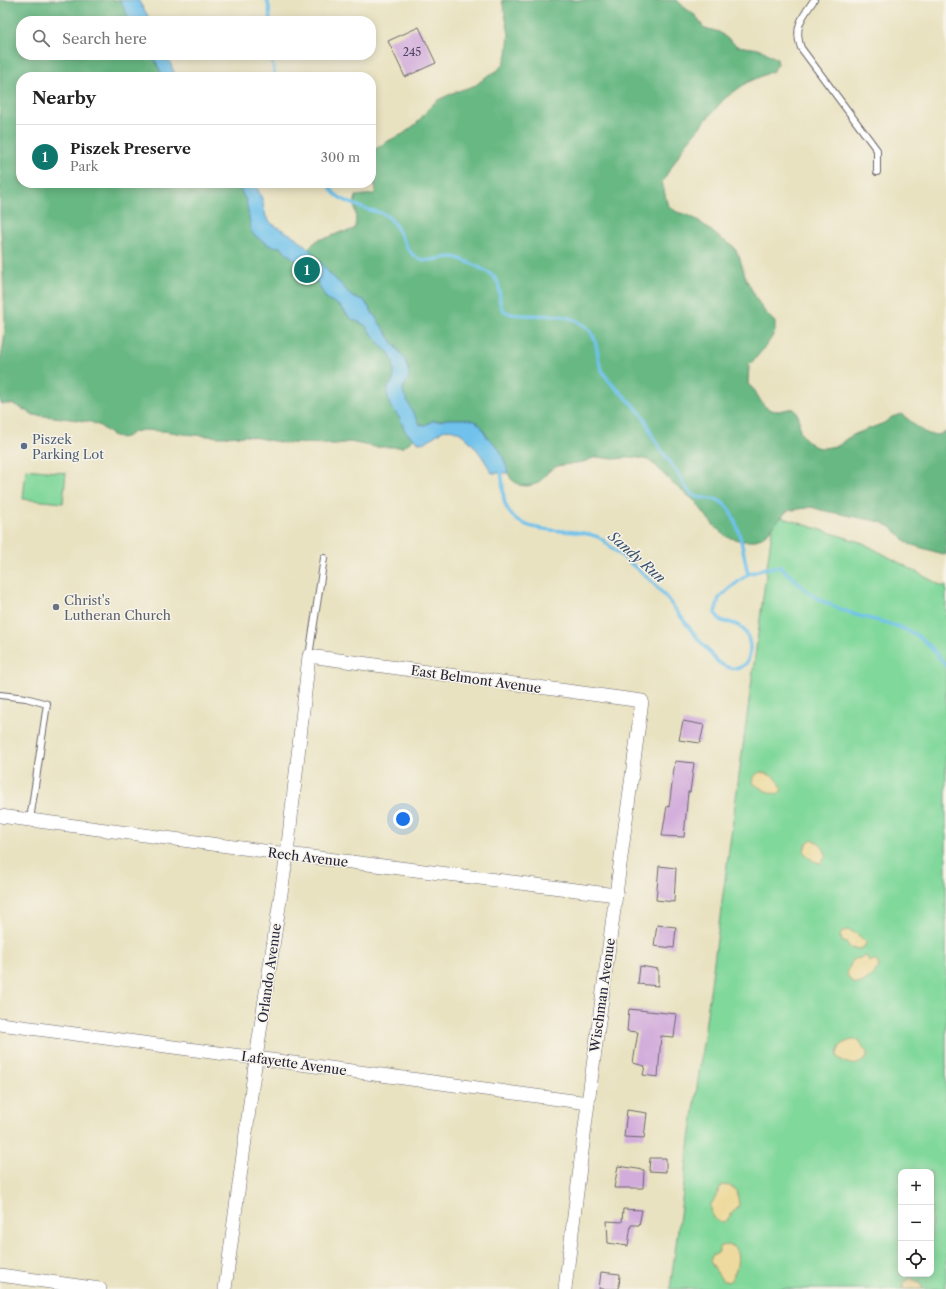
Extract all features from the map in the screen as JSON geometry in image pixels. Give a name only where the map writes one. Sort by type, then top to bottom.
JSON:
[{"type":"street","name":"East Belmont Avenue","points":[[309,656],[642,701]]},
{"type":"street","name":"Orlando Avenue","points":[[225,1289],[256,1058],[287,854],[309,656]]},
{"type":"street","name":"Wischman Avenue","points":[[565,1289],[588,1103],[642,701]]},
{"type":"street","name":"Rech Avenue","points":[[0,816],[616,895]]},
{"type":"street","name":"Lafayette Avenue","points":[[0,1024],[588,1103]]},
{"type":"street","points":[[0,1275],[100,1289]]},
{"type":"lane","points":[[814,0],[801,19],[798,40],[801,48],[877,150],[877,172]]},
{"type":"lane","points":[[309,656],[324,558]]},
{"type":"lane","points":[[0,695],[26,698],[48,704],[30,820]]},
{"type":"green space","points":[[0,0],[120,0],[128,16],[16,16],[16,60],[155,60],[161,72],[16,72],[16,188],[239,188],[249,209],[250,227],[256,235],[271,245],[281,247],[299,263],[308,274],[314,276],[326,298],[341,307],[348,316],[365,325],[389,353],[393,362],[394,372],[393,381],[388,387],[390,406],[399,417],[405,431],[414,439],[403,447],[375,447],[350,442],[336,444],[284,443],[247,436],[219,437],[143,430],[121,438],[112,435],[100,426],[91,422],[34,415],[13,404],[2,404],[0,401],[0,362],[4,341],[5,321],[0,218]]},
{"type":"green space","points":[[502,0],[677,0],[696,16],[705,28],[719,32],[737,46],[760,49],[777,59],[778,64],[773,71],[746,83],[724,99],[687,142],[662,182],[667,203],[677,212],[690,216],[699,221],[721,239],[733,246],[739,256],[746,279],[760,305],[775,322],[775,331],[771,339],[749,365],[748,384],[766,407],[773,411],[794,409],[799,418],[799,426],[802,434],[813,445],[821,448],[840,445],[848,438],[901,414],[926,433],[932,435],[946,432],[946,555],[909,544],[891,527],[881,522],[812,507],[787,511],[766,534],[759,539],[742,541],[727,537],[713,525],[695,501],[672,483],[656,466],[648,460],[634,457],[615,459],[596,457],[583,462],[557,466],[549,471],[536,484],[527,486],[519,485],[511,479],[494,443],[487,437],[481,426],[475,421],[448,419],[430,422],[424,426],[418,421],[402,390],[405,386],[409,369],[405,360],[364,300],[351,296],[308,248],[319,239],[327,238],[341,232],[354,229],[356,221],[356,196],[374,194],[376,188],[376,149],[403,134],[417,123],[438,100],[476,85],[487,76],[497,71],[504,63],[507,54],[509,34]]},
{"type":"green space","points":[[26,469],[66,473],[63,503],[23,499]]},
{"type":"green space","points":[[774,515],[863,543],[942,586],[946,586],[946,1289],[670,1289]]},
{"type":"sand","points":[[759,772],[769,774],[776,779],[782,789],[780,793],[774,794],[753,783],[754,777]]},
{"type":"sand","points":[[813,839],[821,846],[826,856],[821,863],[811,859],[804,852],[806,844]]},
{"type":"sand","points":[[847,930],[862,938],[866,942],[865,946],[860,949],[849,948],[847,943],[843,942],[840,936],[842,932]]},
{"type":"sand","points":[[866,956],[870,962],[873,960],[877,961],[879,967],[863,982],[856,984],[852,982],[847,974],[852,960]]},
{"type":"sand","points":[[852,1040],[858,1040],[867,1052],[867,1058],[855,1064],[845,1062],[837,1057],[838,1050],[841,1046]]},
{"type":"sand","points":[[722,1185],[730,1186],[737,1191],[739,1205],[726,1221],[721,1223],[713,1215],[711,1204]]},
{"type":"sand","points":[[728,1245],[734,1247],[738,1260],[734,1274],[729,1282],[722,1280],[710,1261],[712,1256],[718,1253],[721,1246]]},
{"type":"sand","points":[[911,1278],[919,1283],[923,1289],[903,1289],[904,1282]]},
{"type":"water","points":[[120,0],[138,0],[148,16],[128,16]]},
{"type":"water","points":[[155,60],[169,60],[174,72],[161,72]]},
{"type":"water","points":[[239,188],[257,188],[262,199],[266,217],[272,224],[295,237],[308,248],[351,296],[364,300],[405,360],[409,374],[408,380],[403,388],[403,392],[420,425],[424,426],[432,421],[448,419],[475,421],[481,426],[487,437],[499,449],[508,473],[492,473],[473,444],[459,432],[445,430],[421,443],[405,431],[399,417],[390,406],[387,394],[388,387],[393,381],[394,372],[393,362],[389,353],[381,346],[365,325],[350,318],[341,307],[326,298],[314,277],[308,274],[299,263],[281,247],[271,246],[255,236],[251,231],[246,200]]},
{"type":"building","points":[[419,27],[436,63],[405,77],[388,41]]},
{"type":"building","points":[[683,721],[704,725],[700,743],[679,740]]},
{"type":"building","points":[[675,761],[694,763],[690,792],[688,792],[684,837],[662,836],[667,806],[669,807]]},
{"type":"building","points":[[659,866],[676,868],[674,902],[656,900]]},
{"type":"building","points":[[657,925],[676,927],[674,948],[654,946]]},
{"type":"building","points":[[640,966],[658,969],[658,986],[638,984]]},
{"type":"building","points":[[629,1009],[677,1014],[674,1037],[661,1036],[658,1077],[643,1075],[645,1066],[633,1063],[638,1032],[627,1031]]},
{"type":"building","points":[[627,1110],[647,1113],[644,1138],[624,1137]]},
{"type":"building","points":[[650,1158],[666,1158],[666,1172],[649,1171]]},
{"type":"building","points":[[618,1166],[644,1170],[643,1188],[614,1188]]},
{"type":"building","points":[[623,1209],[642,1210],[639,1225],[631,1225],[628,1246],[608,1243],[607,1221],[622,1222]]},
{"type":"building","points":[[601,1272],[620,1274],[619,1289],[599,1289]]},
{"type":"waterway","points":[[267,0],[270,16]]},
{"type":"waterway","points":[[272,60],[274,72]]},
{"type":"waterway","points":[[331,188],[335,194],[343,199],[387,216],[396,227],[411,253],[416,257],[423,260],[454,257],[486,271],[498,283],[501,307],[506,312],[517,315],[563,316],[577,321],[589,329],[594,338],[600,365],[604,374],[641,413],[656,442],[686,488],[697,497],[717,500],[724,504],[730,512],[739,532],[748,574]]},
{"type":"waterway","name":"Sandy Run","points":[[500,469],[504,500],[508,510],[516,519],[526,525],[538,528],[589,534],[602,539],[657,587],[692,632],[719,663],[731,668],[739,668],[747,661],[750,650],[750,644],[743,629],[735,624],[721,621],[715,613],[719,598],[748,574],[767,568],[780,567],[805,590],[822,601],[856,615],[890,624],[915,634],[929,645],[946,666]]},
{"type":"place","name":"Piszek Preserve","points":[[307,270]]},
{"type":"place","name":"Piszek Parking Lot","points":[[24,446]]},
{"type":"place","name":"Christ's Lutheran Church","points":[[56,607]]}]
